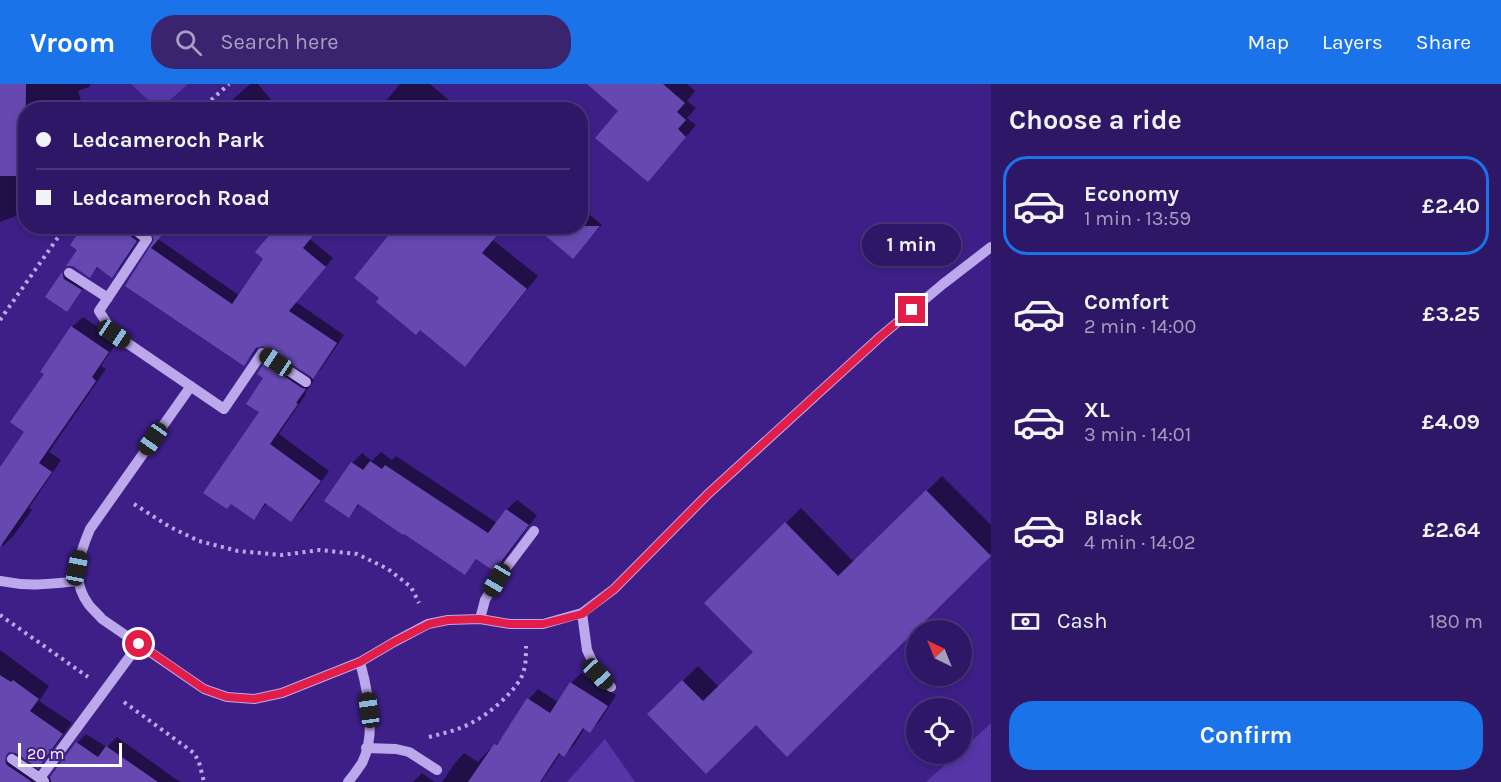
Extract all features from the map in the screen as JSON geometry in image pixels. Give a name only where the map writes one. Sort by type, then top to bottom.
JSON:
[{"type":"street","points":[[140,234],[147,239],[99,311],[114,334],[224,409],[262,353],[306,382]]},
{"type":"street","points":[[191,386],[90,529],[81,550],[77,568],[79,586],[89,605],[102,619],[204,689],[227,697],[254,699],[282,693],[360,662],[429,624],[448,620],[480,619],[510,624],[543,624],[582,614],[614,589],[708,494],[881,336],[991,247]]},
{"type":"street","points":[[69,273],[108,298]]},
{"type":"street","points":[[480,619],[486,600],[497,580],[534,531]]},
{"type":"street","points":[[0,581],[40,586],[78,581]]},
{"type":"street","points":[[582,614],[587,650],[598,674],[610,687]]},
{"type":"street","points":[[12,759],[43,780],[139,644]]},
{"type":"street","points":[[348,782],[363,761],[369,738],[369,710],[360,662]]},
{"type":"street","points":[[366,748],[409,752],[437,770]]},
{"type":"path","points":[[209,102],[229,84]]},
{"type":"path","points":[[0,320],[60,234]]},
{"type":"path","points":[[116,492],[170,527],[199,541],[238,551],[282,555],[320,550],[357,554],[388,569],[411,587],[429,624]]},
{"type":"path","points":[[422,739],[474,722],[494,708],[509,693],[521,678],[526,661],[525,624]]},
{"type":"shaded area","points":[[131,84],[188,84],[168,102],[150,102]]},
{"type":"shaded area","points":[[991,723],[991,782],[926,782],[946,764],[972,764],[972,741]]},
{"type":"shaded area","points":[[605,739],[635,782],[567,782]]},
{"type":"building","points":[[0,84],[26,84],[26,102],[18,102],[18,176],[0,176]]},
{"type":"building","points":[[587,84],[663,84],[685,103],[677,112],[686,120],[678,129],[686,137],[648,182],[595,138],[618,111]]},
{"type":"building","points":[[588,226],[600,226],[573,259],[543,234],[588,234]]},
{"type":"building","points":[[78,234],[128,234],[137,241],[112,278],[97,267],[90,278],[73,266],[66,266],[77,250],[70,245]]},
{"type":"building","points":[[152,234],[163,234],[151,248],[232,304],[263,259],[255,252],[270,234],[314,234],[303,248],[326,267],[289,311],[337,343],[313,379],[263,346],[256,348],[244,366],[125,286],[154,240]]},
{"type":"building","points":[[390,234],[498,234],[482,253],[527,289],[465,367],[420,330],[416,335],[376,302],[379,298],[354,278]]},
{"type":"building","points":[[62,272],[64,279],[82,290],[67,312],[45,297]]},
{"type":"building","points":[[71,326],[109,352],[92,377],[96,381],[39,463],[52,472],[0,547],[0,467],[24,432],[10,422],[44,374],[40,372]]},
{"type":"building","points":[[264,363],[306,389],[270,444],[321,481],[291,522],[265,503],[254,520],[231,504],[227,509],[203,493],[259,412],[246,404],[263,378],[257,374]]},
{"type":"building","points":[[370,461],[382,469],[385,465],[488,533],[506,509],[529,525],[494,571],[476,559],[465,575],[358,504],[349,518],[324,501],[351,462],[363,470]]},
{"type":"building","points":[[926,490],[991,556],[926,620],[906,620],[906,640],[787,757],[756,725],[706,774],[647,714],[682,680],[703,701],[753,652],[704,603],[785,522],[838,576]]},
{"type":"building","points":[[0,675],[11,682],[13,680],[39,699],[30,711],[63,734],[38,768],[16,753],[9,752],[6,755],[7,765],[32,782],[0,782]]},
{"type":"building","points":[[570,682],[608,706],[590,733],[583,728],[564,757],[559,753],[540,782],[468,782],[494,744],[497,745],[527,698],[550,713]]},
{"type":"building","points":[[76,742],[98,757],[106,746],[158,782],[51,782],[50,777]]},
{"type":"route","points":[[139,644],[204,689],[227,697],[254,699],[282,693],[360,662],[429,624],[448,620],[480,619],[510,624],[543,624],[582,614],[614,589],[708,494],[912,310]]}]
